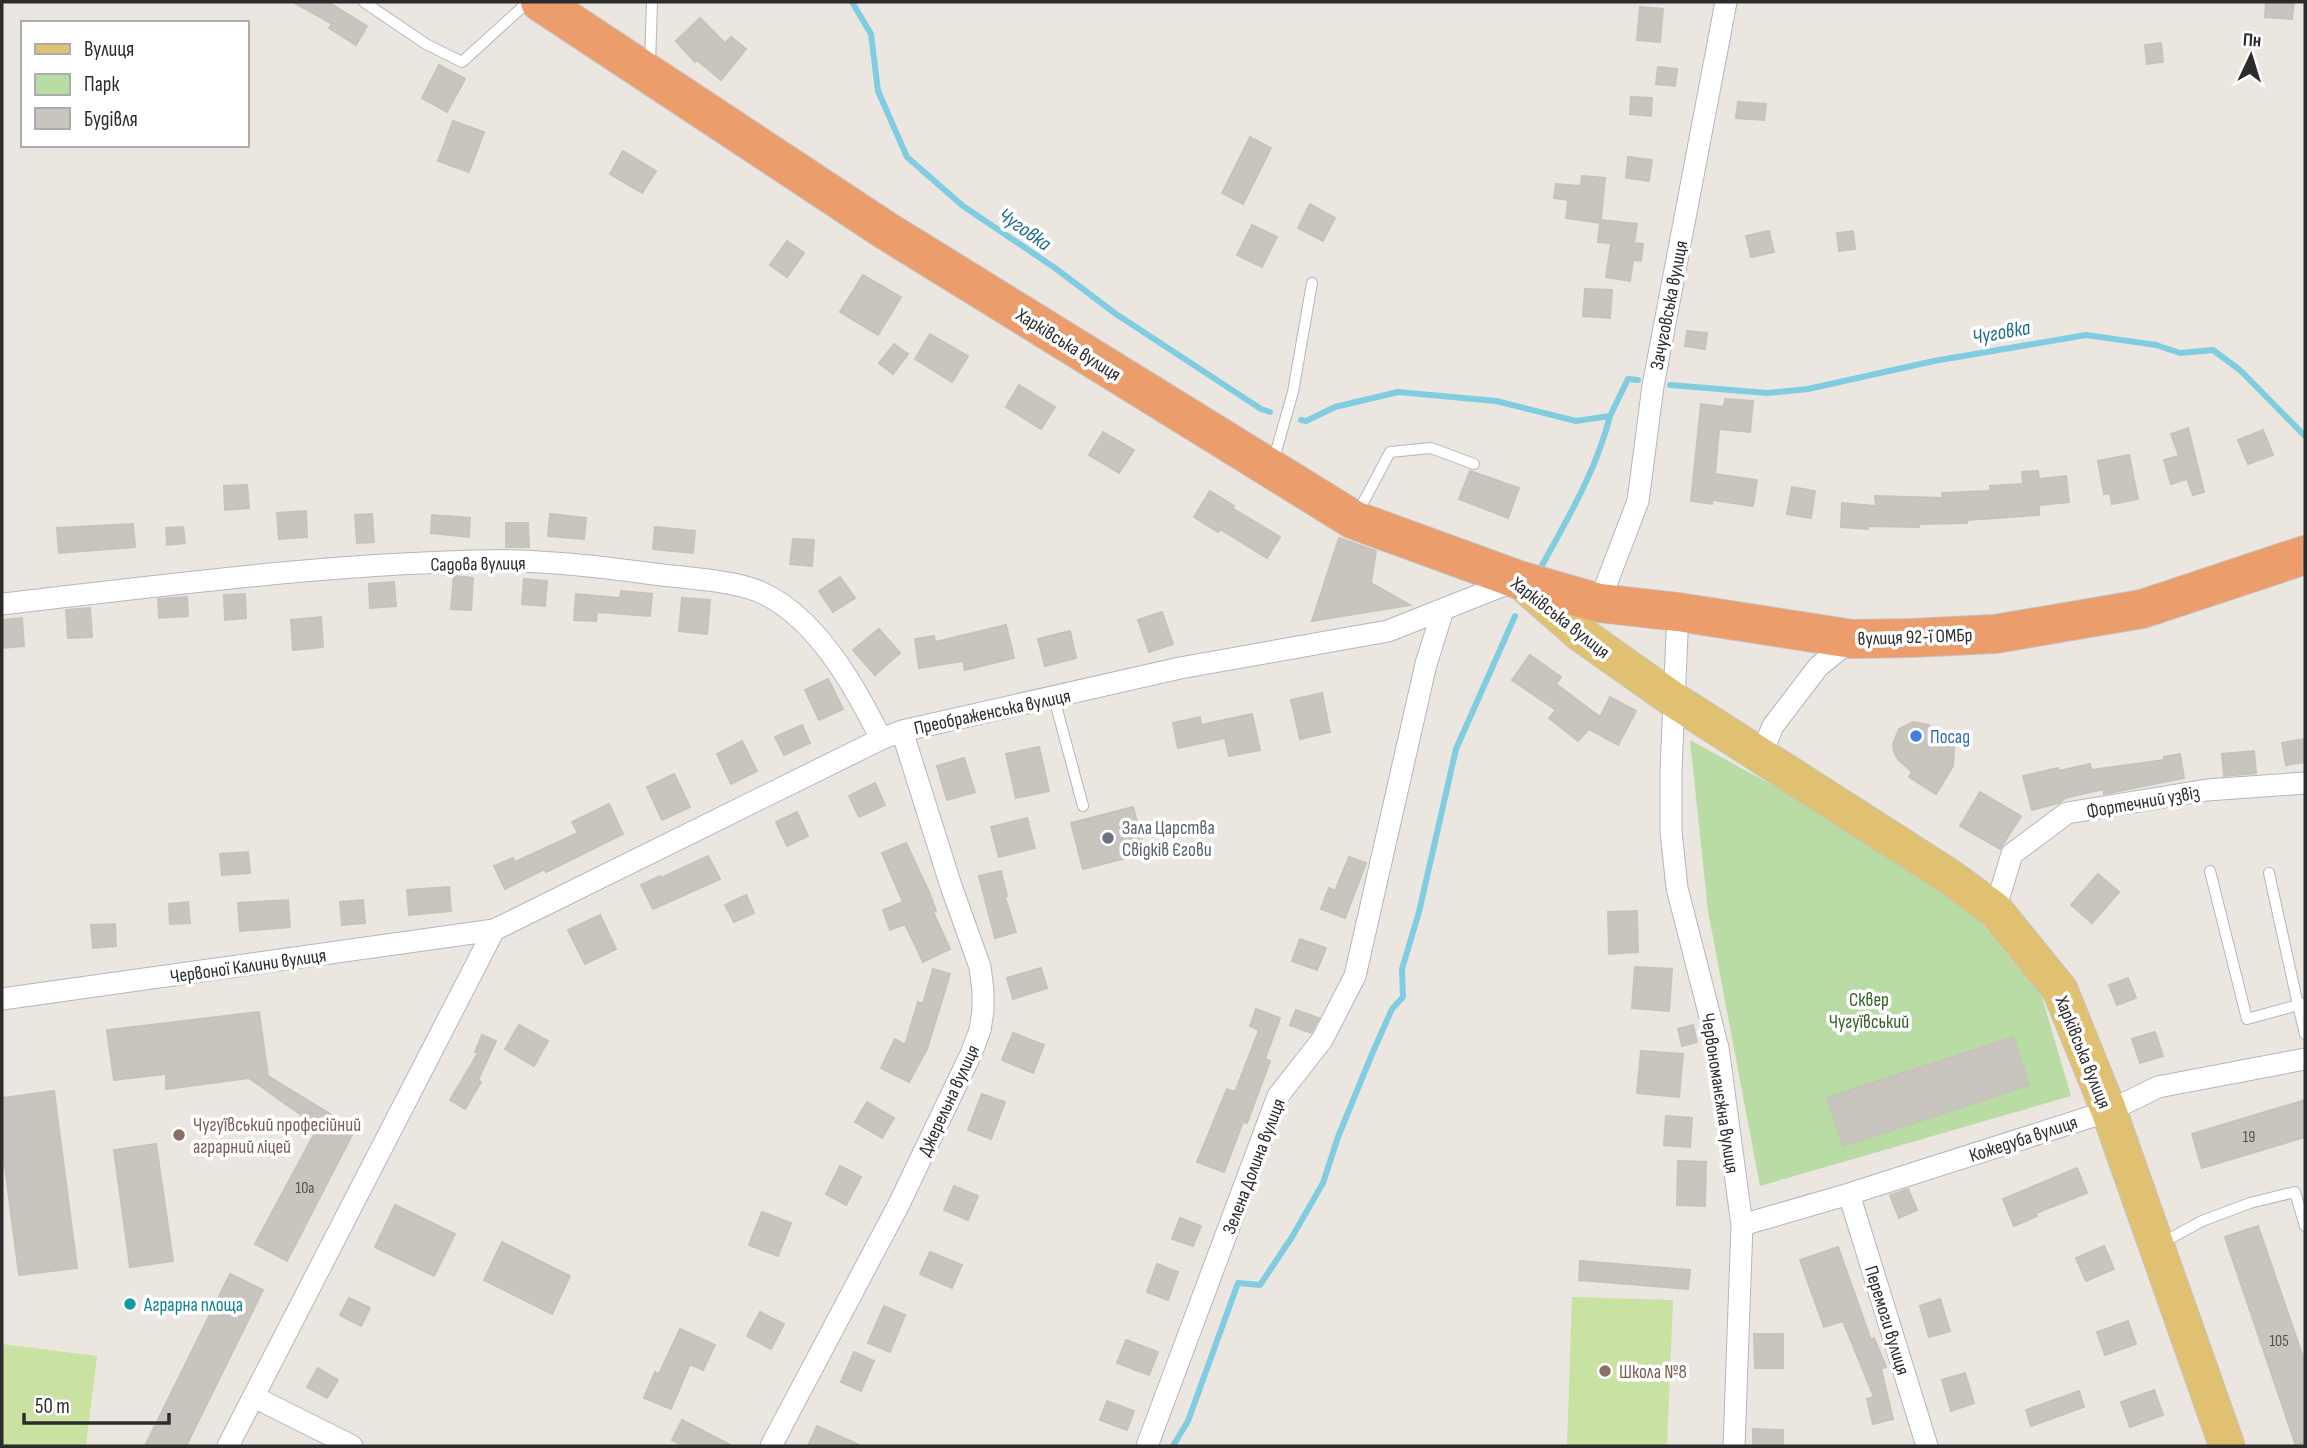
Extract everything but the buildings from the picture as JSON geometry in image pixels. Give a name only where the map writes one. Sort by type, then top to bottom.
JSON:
[{"type":"highway","name":"Харківська вулиця","points":[[540,2],[885,230],[1354,520],[1519,580]]},
{"type":"highway","name":"вулиця 92-ї ОМБр","points":[[1519,580],[1599,603],[1678,612],[1852,639],[1995,634],[2062,624],[2142,609],[2305,555]]},
{"type":"main road","name":"Харківська вулиця","points":[[1519,580],[1583,635],[1674,700],[1947,875],[1995,911],[2060,990],[2109,1111],[2227,1446]]},
{"type":"street","name":"Зачуговська вулиця","points":[[1599,603],[1638,501],[1653,386],[1726,2]]},
{"type":"street","name":"Садова вулиця","points":[[2,604],[266,573],[477,560],[602,568],[723,583],[758,591],[807,624],[867,712],[881,738]]},
{"type":"street","name":"Преображенська вулиця","points":[[494,930],[881,738],[1180,668],[1388,631],[1519,580]]},
{"type":"street","name":"Зелена Долина вулиця","points":[[1147,1446],[1278,1096],[1322,1040],[1355,976],[1426,664],[1443,610]]},
{"type":"street","name":"Червономанєжна вулиця","points":[[1678,612],[1671,831],[1677,888],[1718,1048],[1742,1225],[1734,1446]]},
{"type":"street","points":[[1760,757],[1773,726],[1818,667],[1852,639]]},
{"type":"street","name":"Джерельна вулиця","points":[[771,1446],[898,1206],[980,1031],[983,990],[980,967],[951,886],[902,731]]},
{"type":"street","name":"Фортечний узвіз","points":[[1995,911],[2012,853],[2067,813],[2207,790],[2305,783]]},
{"type":"street","points":[[228,1446],[494,930]]},
{"type":"street","name":"Червоної Калини вулиця","points":[[2,999],[494,930]]},
{"type":"street","name":"Кожедуба вулиця","points":[[1742,1225],[1849,1194],[2109,1111],[2158,1087],[2305,1059]]},
{"type":"street","name":"Перемоги вулиця","points":[[1849,1194],[1927,1446]]},
{"type":"street","points":[[254,1397],[352,1446]]},
{"type":"lane","points":[[364,2],[426,44],[462,62],[528,2]]},
{"type":"lane","points":[[649,74],[652,2]]},
{"type":"lane","points":[[1271,468],[1293,392],[1312,283]]},
{"type":"lane","points":[[1354,520],[1390,452],[1431,448],[1474,464]]},
{"type":"lane","points":[[1054,698],[1083,806]]},
{"type":"lane","points":[[2210,871],[2247,1019],[2301,1004]]},
{"type":"lane","points":[[2269,873],[2301,1004],[2305,1034]]},
{"type":"lane","points":[[2156,1247],[2202,1221],[2250,1203],[2295,1192],[2305,1226]]},
{"type":"green space","name":"Сквер Чугуївський","points":[[1690,740],[1818,810],[1974,914],[2042,997],[2071,1096],[1760,1186],[1708,911]]},
{"type":"green space","points":[[1572,1297],[1673,1300],[1667,1446],[1567,1446]]},
{"type":"green space","points":[[2,1344],[97,1356],[86,1446],[2,1446]]},
{"type":"waterway","name":"Чуговка","points":[[852,2],[871,34],[878,91],[907,157],[963,206],[1055,268],[1116,314],[1261,409],[1270,412]]},
{"type":"waterway","name":"Чуговка","points":[[1670,385],[1767,393],[1808,389],[1934,361],[2086,335],[2156,345],[2180,353],[2213,350],[2240,370],[2305,436]]},
{"type":"waterway","name":"Чуговка","points":[[1301,420],[1306,421],[1335,407],[1398,392],[1496,401],[1576,421],[1610,416],[1628,379],[1638,380]]},
{"type":"waterway","points":[[1539,571],[1589,476],[1610,416]]},
{"type":"waterway","points":[[1173,1446],[1188,1421],[1238,1283],[1260,1285],[1292,1237],[1323,1183],[1338,1137],[1372,1054],[1392,1009],[1403,997],[1402,969],[1419,912],[1456,749],[1515,616]]},
{"type":"place","name":"Посад","points":[[1916,736]]},
{"type":"place","name":"Зала Царства Свідків Єгови","points":[[1108,838]]},
{"type":"place","name":"Чугуївський професійний аграрний ліцей","points":[[179,1135]]},
{"type":"place","name":"Аграрна площа","points":[[130,1304]]},
{"type":"place","name":"Школа №8","points":[[1605,1371]]}]
